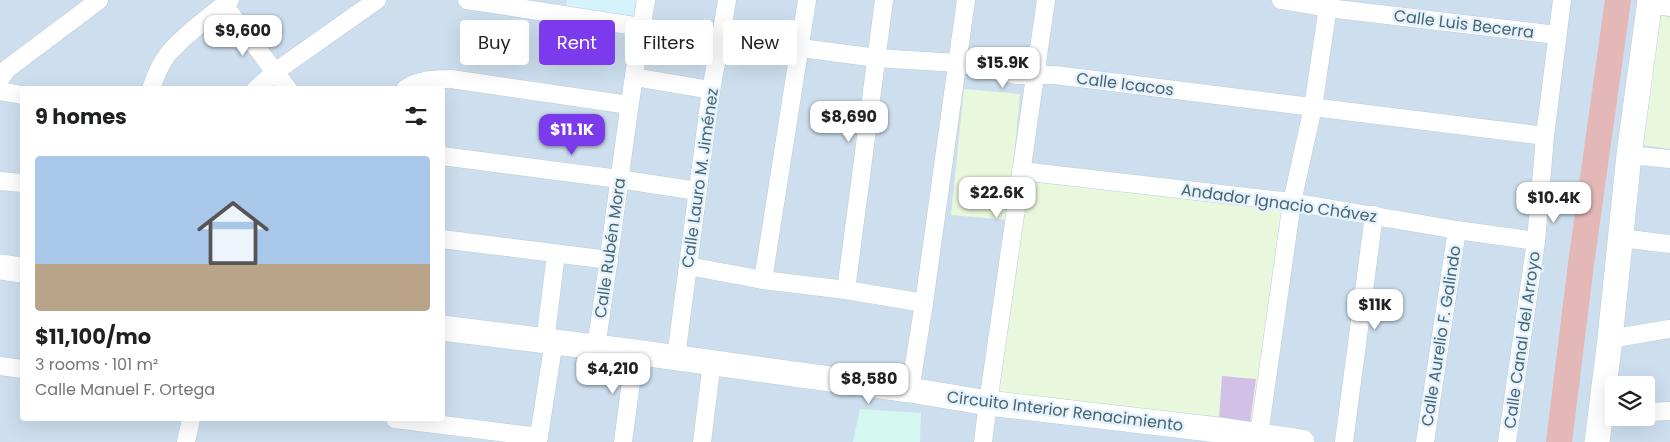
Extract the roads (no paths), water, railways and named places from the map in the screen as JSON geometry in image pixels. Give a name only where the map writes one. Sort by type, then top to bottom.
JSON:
[{"type":"main road","points":[[1609,376],[1610,339],[1629,154],[1657,4]]},
{"type":"main road","points":[[0,267],[20,270]]},
{"type":"main road","name":"Circuito Interior Renacimiento","points":[[445,328],[712,362],[1227,437],[1259,435],[1302,442]]},
{"type":"main road","points":[[1597,442],[1605,420]]},
{"type":"street","points":[[259,86],[275,72],[377,0]]},
{"type":"street","name":"Calle Rubén Mora","points":[[642,20],[646,0]]},
{"type":"street","name":"Calle Lauro M. Jiménez","points":[[676,357],[711,90],[727,0]]},
{"type":"street","points":[[763,280],[807,0]]},
{"type":"street","points":[[846,290],[884,0]]},
{"type":"street","points":[[910,390],[966,0]]},
{"type":"street","points":[[984,442],[1046,0]]},
{"type":"street","name":"Calle Luis Becerra","points":[[1281,0],[1329,4],[1557,35]]},
{"type":"street","name":"Calle Canal del Arroyo","points":[[1507,442],[1536,241],[1545,136],[1562,0]]},
{"type":"street","name":"Calle Icacos","points":[[477,1],[561,7],[625,23]]},
{"type":"street","points":[[0,79],[8,69],[93,2]]},
{"type":"street","points":[[152,86],[156,74],[167,55],[186,36],[227,3],[286,86]]},
{"type":"street","points":[[1259,435],[1292,202],[1313,107],[1329,4]]},
{"type":"street","name":"Calle Icacos","points":[[713,36],[877,58],[957,63],[1016,74],[1056,75],[1545,136]]},
{"type":"street","name":"Calle Rubén Mora","points":[[596,347],[636,65]]},
{"type":"street","points":[[634,77],[711,90]]},
{"type":"street","points":[[410,86],[423,80],[451,80],[630,105]]},
{"type":"street","points":[[0,90],[20,95]]},
{"type":"street","points":[[1629,154],[1670,159]]},
{"type":"street","points":[[445,156],[697,191]]},
{"type":"street","name":"Andador Ignacio Chávez","points":[[1021,171],[1292,202],[1457,230],[1536,241]]},
{"type":"street","points":[[0,181],[20,183]]},
{"type":"street","points":[[1344,442],[1374,215]]},
{"type":"street","name":"Calle Aurelio F. Galindo","points":[[1425,442],[1457,230]]},
{"type":"street","points":[[1621,238],[1670,244]]},
{"type":"street","points":[[445,239],[609,260]]},
{"type":"street","points":[[409,421],[539,439],[550,341],[556,254]]},
{"type":"street","points":[[688,266],[763,280],[846,290],[924,303]]},
{"type":"street","points":[[1610,339],[1670,329]]},
{"type":"street","points":[[624,442],[635,352]]},
{"type":"street","points":[[702,442],[712,362]]},
{"type":"street","points":[[0,366],[20,369]]},
{"type":"street","points":[[1655,412],[1670,411]]},
{"type":"street","points":[[186,442],[191,421]]},
{"type":"waterway","points":[[1559,442],[1581,264],[1618,0]]}]
